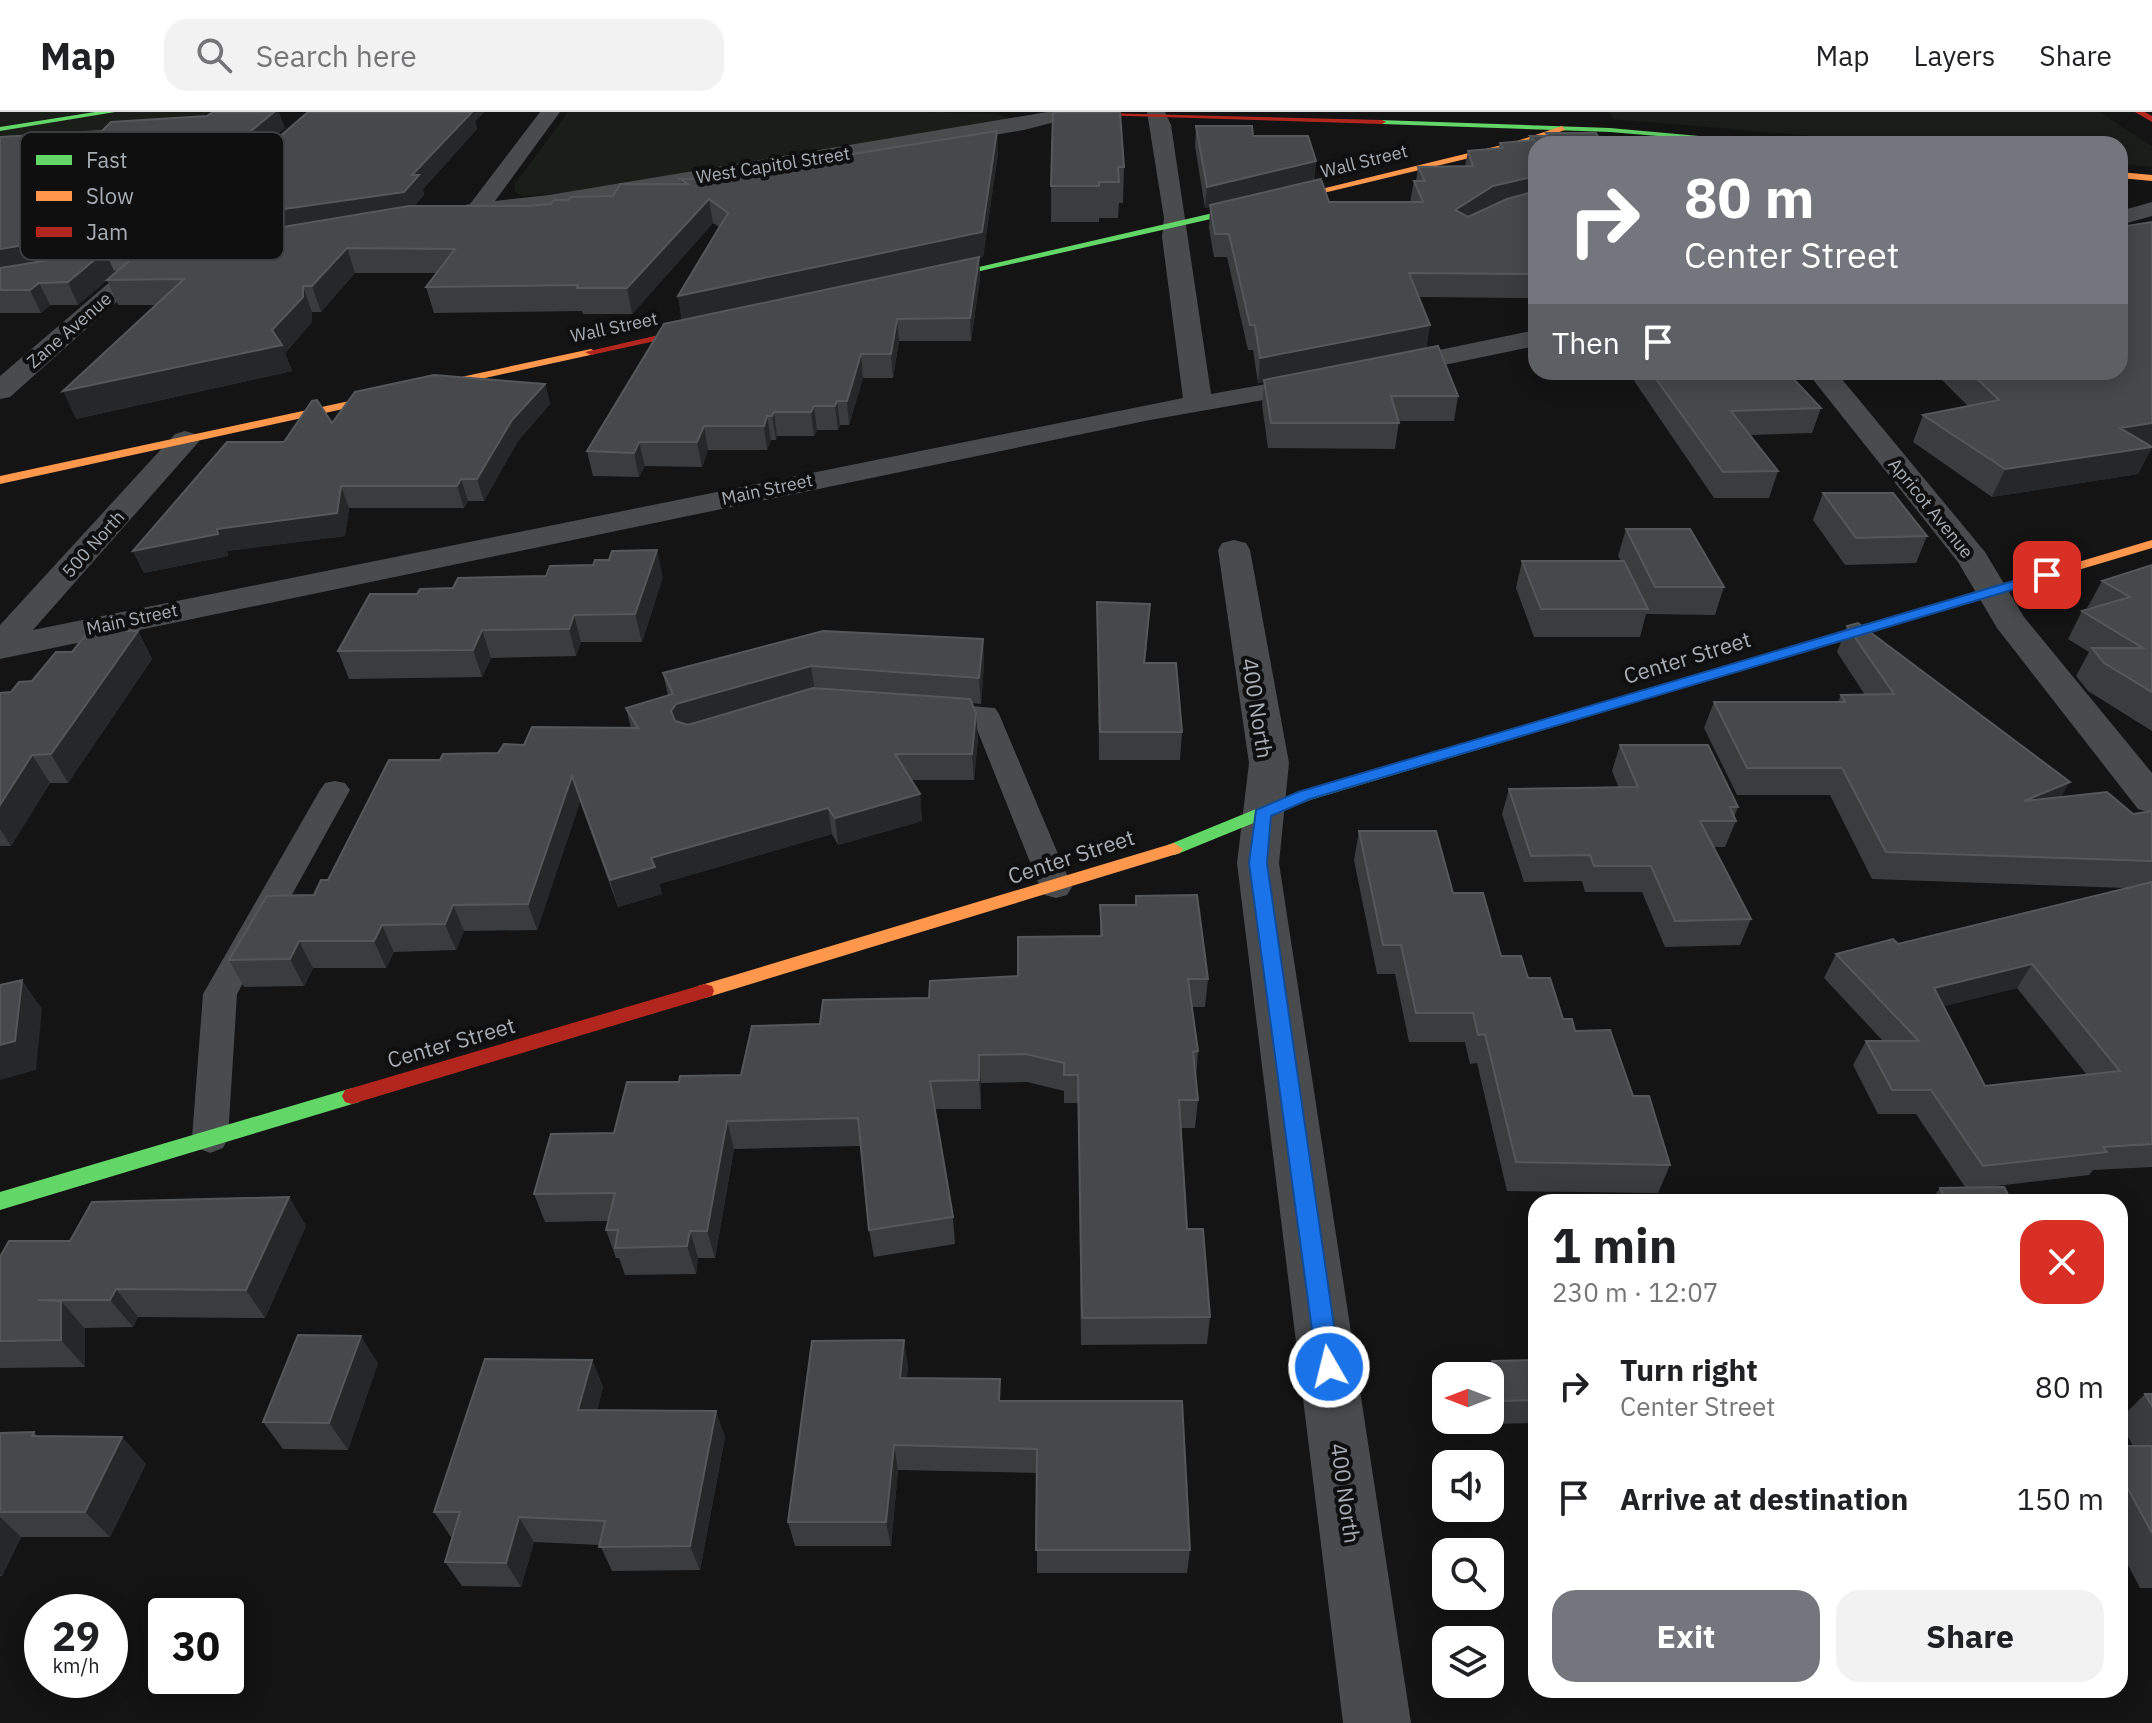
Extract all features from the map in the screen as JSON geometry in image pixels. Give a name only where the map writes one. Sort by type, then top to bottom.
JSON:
[{"type":"street","points":[[0,129],[111,112]]},
{"type":"street","points":[[477,210],[550,112]]},
{"type":"street","points":[[1068,112],[1562,128],[1610,136]]},
{"type":"street","name":"West Capitol Street","points":[[442,216],[565,199],[1024,124],[1068,112]]},
{"type":"street","points":[[2139,112],[2152,120]]},
{"type":"street","points":[[1155,113],[1161,125],[1198,404]]},
{"type":"street","name":"Wall Street","points":[[1540,136],[1562,128]]},
{"type":"street","name":"Wall Street","points":[[907,284],[1174,226],[1528,140]]},
{"type":"street","points":[[2128,176],[2152,178]]},
{"type":"street","points":[[2128,216],[2152,209]]},
{"type":"street","points":[[0,283],[135,260]]},
{"type":"street","name":"Zane Avenue","points":[[0,391],[150,260]]},
{"type":"street","name":"Wall Street","points":[[0,480],[723,324]]},
{"type":"street","name":"Main Street","points":[[0,647],[1119,417],[1528,340]]},
{"type":"street","name":"Apricot Avenue","points":[[1828,380],[1973,559],[1994,590],[2009,621],[2152,800]]},
{"type":"street","name":"500 North","points":[[0,647],[185,440]]},
{"type":"street","name":"Center Street","points":[[0,1201],[1056,887],[1182,846],[1304,796],[2152,544]]},
{"type":"street","name":"400 North","points":[[1234,550],[1269,763],[1258,863],[1377,1723]]},
{"type":"lane","points":[[908,709],[985,714],[1056,887]]},
{"type":"lane","points":[[210,1138],[220,994],[335,790]]},
{"type":"shaded area","points":[[0,112],[224,112],[92,132],[20,132],[20,143],[0,146]]},
{"type":"shaded area","points":[[568,112],[927,112],[993,114],[1007,117],[1007,120],[564,193],[523,196],[514,191],[515,184]]},
{"type":"shaded area","points":[[1608,112],[2099,112],[2152,146],[2152,167],[2128,165],[2128,136],[1812,136],[1614,119]]},
{"type":"building","points":[[213,112],[274,112],[250,132],[85,132],[102,131],[111,122],[207,116]]},
{"type":"building","points":[[308,112],[472,112],[412,175],[419,175],[404,192],[284,209],[284,133]]},
{"type":"building","points":[[1120,112],[1124,167],[1118,167],[1119,182],[1099,182],[1099,186],[1051,186],[1053,113]]},
{"type":"building","points":[[1196,126],[1252,126],[1253,136],[1308,136],[1316,161],[1207,187]]},
{"type":"building","points":[[997,131],[982,232],[678,296],[728,213],[709,199],[627,288],[577,288],[578,285],[426,287],[455,249],[347,248],[312,286],[303,286],[303,297],[272,330],[282,345],[63,391],[184,279],[107,280],[130,260],[284,260],[284,227],[409,206],[551,204],[554,200],[568,200],[571,197],[613,196],[620,184],[688,184],[680,179],[736,178],[740,169],[797,169],[800,158],[828,158]]},
{"type":"building","points":[[1546,133],[1596,133],[1598,136],[1548,136]]},
{"type":"building","points":[[20,136],[20,246],[0,249],[0,137]]},
{"type":"building","points":[[1528,141],[1528,178],[1493,186],[1455,210],[1468,217],[1528,193],[1528,274],[1409,273],[1430,325],[1260,358],[1255,325],[1250,325],[1229,234],[1215,234],[1210,205],[1321,179],[1329,202],[1423,202],[1414,181],[1425,181],[1418,167],[1473,166],[1468,151],[1503,148],[1500,143]]},
{"type":"building","points":[[2152,222],[2152,423],[2120,428],[2152,447],[2005,469],[1923,415],[1999,400],[1978,380],[2128,380],[2128,226]]},
{"type":"building","points":[[979,257],[970,318],[897,319],[891,354],[861,354],[847,401],[837,401],[835,406],[814,406],[811,412],[774,412],[772,416],[767,416],[764,426],[704,426],[697,442],[639,442],[634,453],[587,451],[664,324]]},
{"type":"building","points":[[49,260],[94,260],[68,282],[39,283],[30,290],[0,290],[0,268]]},
{"type":"building","points":[[1438,346],[1458,396],[1391,396],[1399,423],[1271,423],[1264,380]]},
{"type":"building","points":[[434,375],[545,384],[512,420],[477,479],[461,479],[457,486],[341,486],[337,513],[217,529],[218,534],[133,551],[227,442],[284,442],[312,401],[317,400],[332,423],[355,392]]},
{"type":"building","points":[[1657,380],[1795,380],[1821,408],[1731,411],[1778,471],[1723,472]]},
{"type":"building","points":[[1823,493],[1893,493],[1927,536],[1856,538]]},
{"type":"building","points":[[1626,529],[1690,529],[1724,587],[1655,587]]},
{"type":"building","points":[[657,550],[635,614],[574,615],[569,629],[482,630],[473,650],[338,651],[370,594],[417,594],[420,589],[453,588],[458,578],[546,576],[550,566],[593,565],[595,560],[609,560],[612,551]]},
{"type":"building","points":[[1522,561],[1624,561],[1648,609],[1541,609]]},
{"type":"building","points":[[2152,565],[2152,692],[2104,663],[2092,648],[2143,648],[2082,611],[2130,597],[2102,581]]},
{"type":"building","points":[[1097,602],[1150,604],[1144,663],[1176,663],[1182,732],[1100,732]]},
{"type":"building","points":[[1858,623],[2070,782],[2024,801],[2107,792],[2133,814],[2152,811],[2152,861],[1886,852],[1842,768],[1747,768],[1714,702],[1845,702],[1841,695],[1894,694],[1847,626]]},
{"type":"building","points":[[89,631],[138,631],[51,754],[32,755],[0,805],[0,693],[11,692],[19,682],[32,681],[56,652],[72,652]]},
{"type":"building","points":[[823,631],[983,639],[979,678],[811,666],[676,704],[671,711],[675,721],[688,725],[813,688],[970,699],[976,713],[972,754],[895,754],[920,794],[835,818],[828,808],[651,858],[655,867],[610,880],[572,776],[528,904],[453,905],[445,924],[382,925],[374,941],[299,941],[290,959],[229,960],[267,896],[314,895],[321,880],[328,880],[389,760],[440,760],[443,754],[498,753],[504,744],[524,745],[532,727],[638,728],[626,708],[673,694],[663,673]]},
{"type":"building","points":[[1620,745],[1708,745],[1738,807],[1730,807],[1736,821],[1700,821],[1751,919],[1675,921],[1651,866],[1594,866],[1590,855],[1531,856],[1509,789],[1638,787]]},
{"type":"building","points":[[1359,831],[1436,831],[1453,893],[1483,893],[1501,956],[1521,956],[1528,978],[1550,978],[1563,1019],[1572,1019],[1575,1031],[1610,1030],[1633,1096],[1649,1096],[1670,1165],[1516,1162],[1485,1034],[1478,1035],[1473,1013],[1416,1013],[1401,945],[1383,945]]},
{"type":"building","points":[[2152,882],[2152,1144],[2103,1147],[2107,1152],[1983,1166],[1931,1090],[1892,1090],[1866,1041],[1919,1041],[1836,954],[1893,939],[1898,944]],"holes":[[[2032,964],[2120,1071],[1985,1086],[1934,988]]]},
{"type":"building","points":[[1197,895],[1208,979],[1188,979],[1198,1051],[1193,1052],[1198,1100],[1179,1100],[1187,1229],[1203,1229],[1210,1317],[1082,1318],[1078,1075],[1064,1075],[1064,1063],[1026,1054],[979,1055],[979,1080],[930,1081],[953,1217],[869,1230],[858,1118],[727,1121],[707,1231],[690,1231],[687,1246],[615,1248],[618,1230],[606,1230],[615,1193],[534,1194],[551,1134],[614,1133],[627,1082],[679,1082],[680,1076],[741,1075],[752,1026],[820,1024],[823,1000],[929,998],[930,981],[1018,976],[1018,937],[1102,936],[1100,905],[1136,905],[1136,896]]},
{"type":"building","points":[[22,980],[15,1041],[0,1045],[0,985]]},
{"type":"building","points":[[2004,1187],[2008,1194],[1943,1194],[1940,1188]]},
{"type":"building","points":[[289,1197],[246,1290],[116,1289],[110,1300],[38,1300],[61,1301],[61,1340],[0,1341],[0,1257],[9,1241],[70,1241],[92,1202]]},
{"type":"building","points":[[298,1335],[361,1336],[329,1423],[263,1422]]},
{"type":"building","points":[[904,1340],[900,1378],[1000,1379],[999,1401],[1182,1401],[1190,1550],[1036,1550],[1037,1449],[894,1445],[886,1522],[788,1522],[812,1341]]},
{"type":"building","points":[[485,1359],[592,1360],[578,1410],[716,1411],[690,1546],[599,1547],[605,1521],[519,1517],[506,1563],[445,1562],[460,1512],[434,1512]]},
{"type":"building","points":[[1528,1360],[1528,1400],[1504,1401],[1504,1362],[1492,1362]]},
{"type":"building","points":[[2145,1394],[2152,1394],[2152,1406]]},
{"type":"building","points":[[34,1432],[32,1436],[122,1437],[85,1512],[0,1512],[0,1433]]},
{"type":"building","points":[[2128,1446],[2152,1446],[2152,1533],[2128,1489]]},
{"type":"traffic: fast","points":[[0,129],[111,112]]},
{"type":"traffic: fast","points":[[1382,122],[1610,130],[1685,136]]},
{"type":"traffic: fast","points":[[923,281],[1261,205]]},
{"type":"traffic: fast","points":[[1174,849],[1304,796],[1625,701]]},
{"type":"traffic: fast","points":[[0,1201],[352,1096]]},
{"type":"traffic: slow","points":[[1540,136],[1562,128]]},
{"type":"traffic: slow","points":[[1261,205],[1528,140]]},
{"type":"traffic: slow","points":[[2128,176],[2152,178]]},
{"type":"traffic: slow","points":[[0,480],[591,352]]},
{"type":"traffic: slow","points":[[1625,701],[2152,544]]},
{"type":"traffic: slow","points":[[705,991],[1174,849]]},
{"type":"traffic: jam","points":[[1065,112],[1382,122]]},
{"type":"traffic: jam","points":[[2139,112],[2152,120]]},
{"type":"traffic: jam","points":[[591,352],[711,326]]},
{"type":"traffic: jam","points":[[352,1096],[705,991]]},
{"type":"route","points":[[1329,1367],[1258,863],[1262,813],[1304,796],[2047,575]]}]
